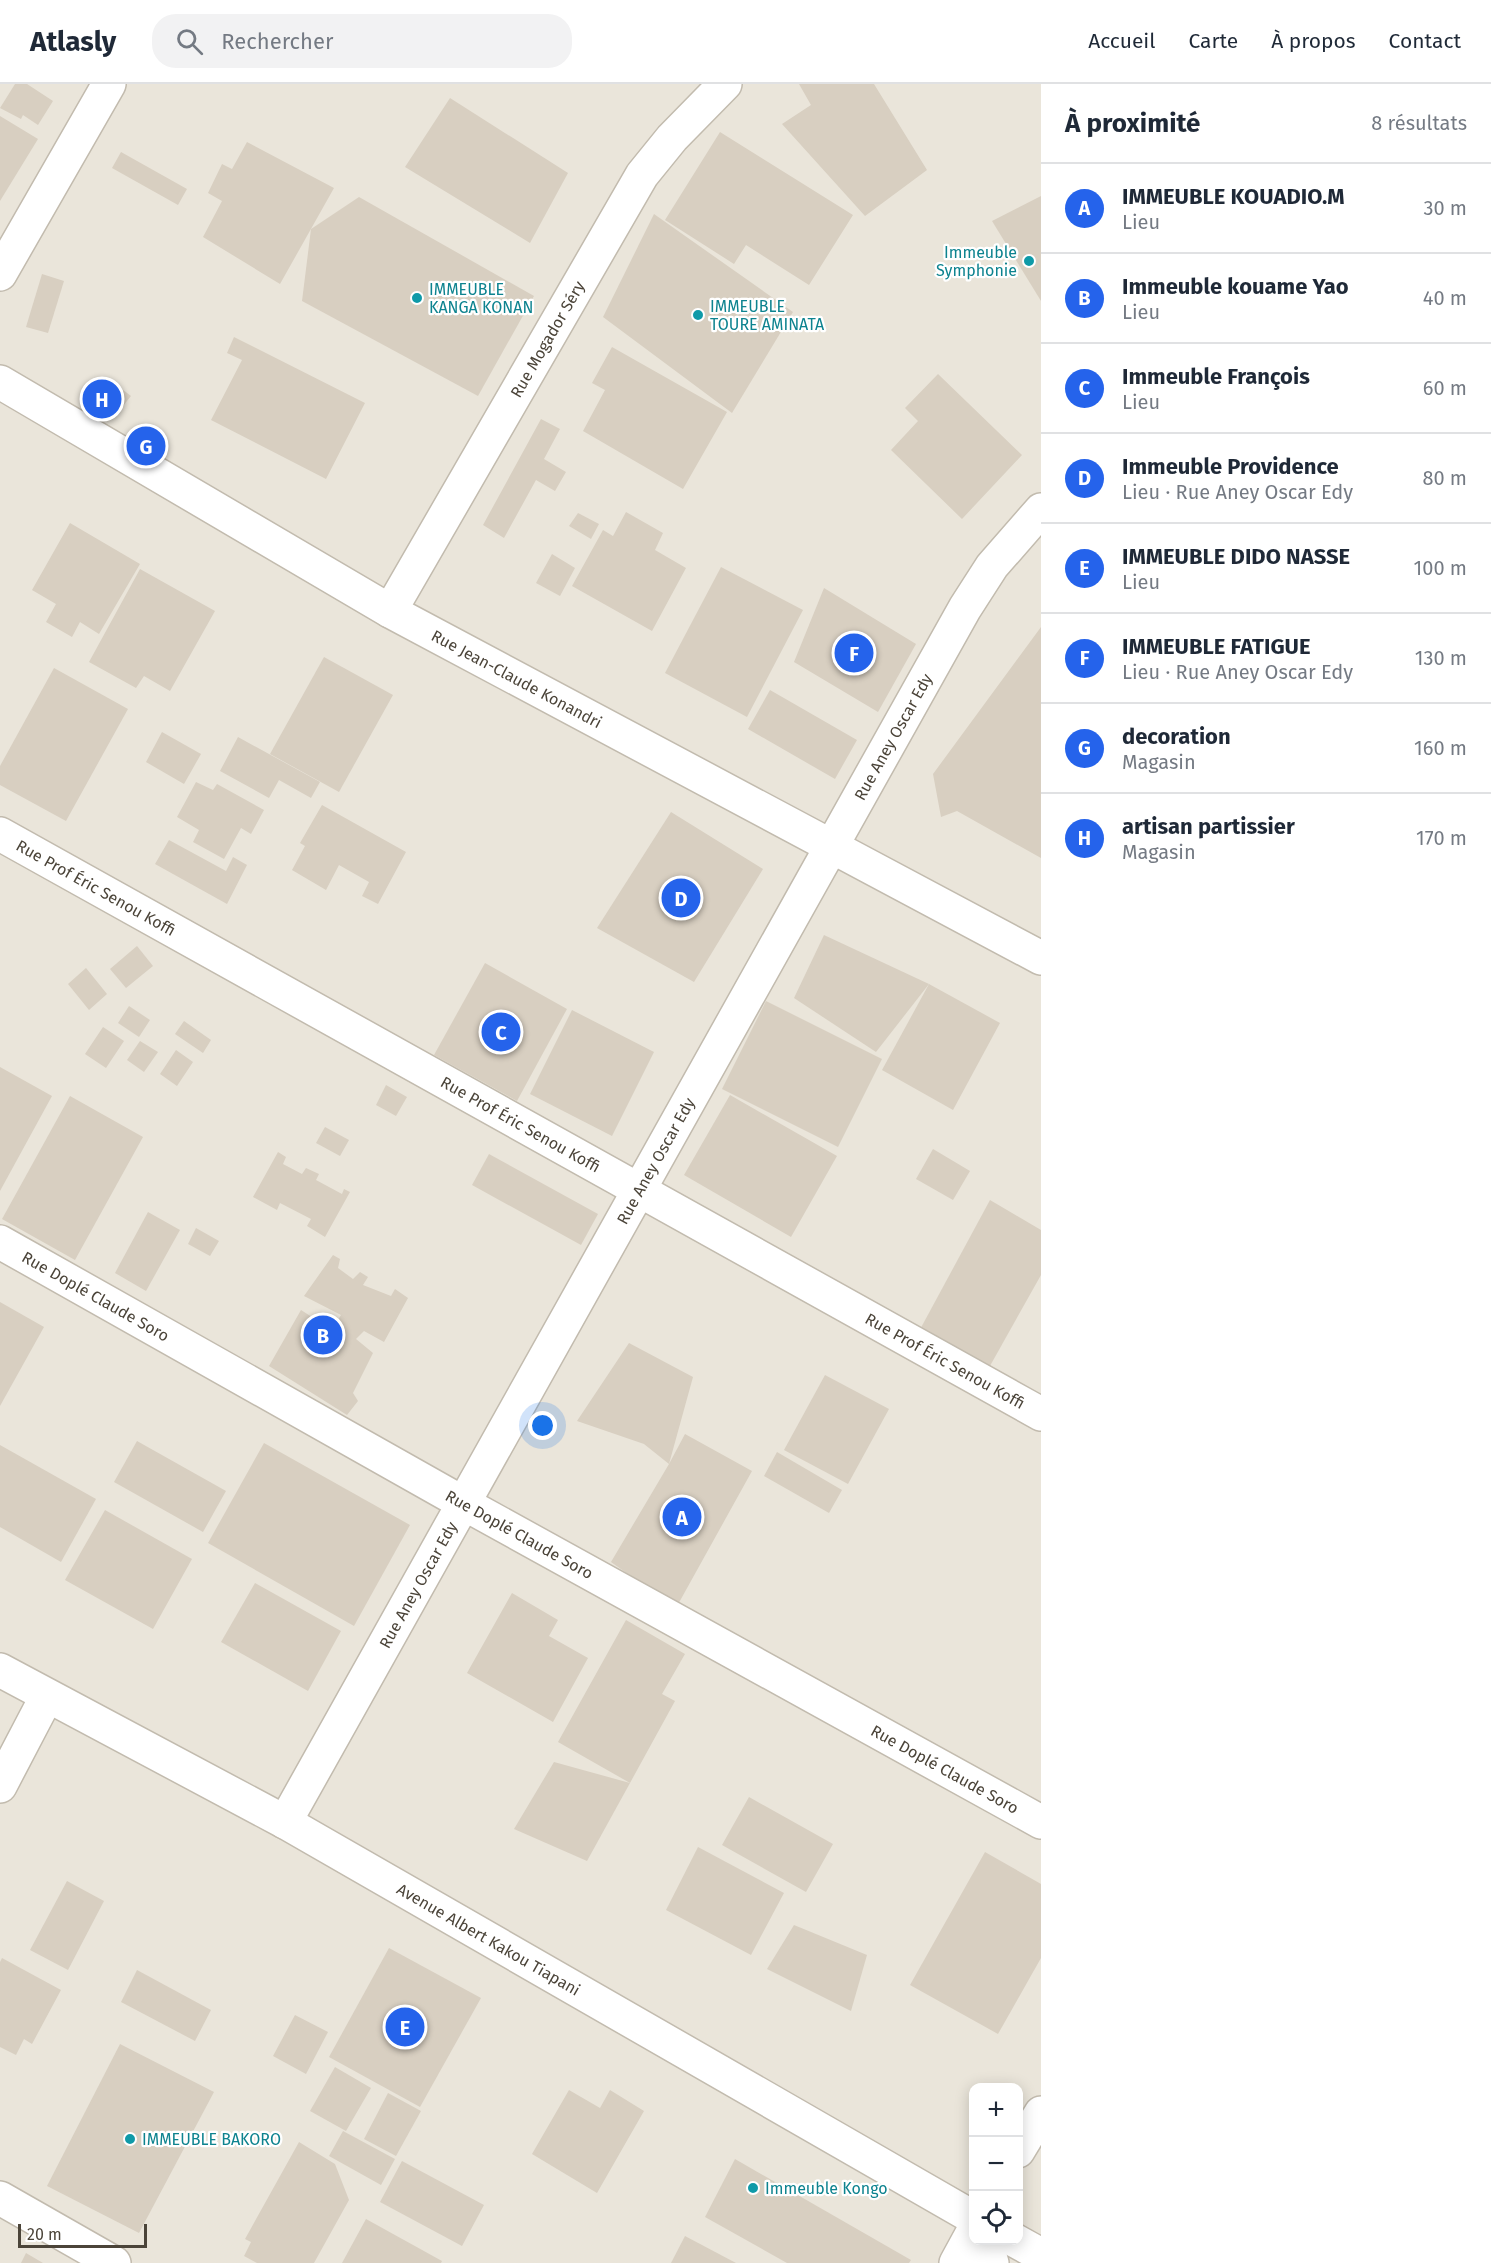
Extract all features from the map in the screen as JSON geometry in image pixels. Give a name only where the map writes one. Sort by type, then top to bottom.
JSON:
[{"type":"street","points":[[0,274],[109,84]]},
{"type":"street","name":"Rue Mogador Séry","points":[[390,611],[642,175],[672,138],[725,84]]},
{"type":"street","name":"Rue Jean-Claude Konandri","points":[[0,382],[390,611],[1041,958]]},
{"type":"street","name":"Rue Aney Oscar Edy","points":[[285,1822],[965,608],[992,566],[1041,510]]},
{"type":"street","name":"Rue Prof Éric Senou Koffi","points":[[0,834],[1041,1414]]},
{"type":"street","name":"Rue Doplé Claude Soro","points":[[0,1242],[463,1503],[1041,1822]]},
{"type":"street","name":"Avenue Albert Kakou Tiapani","points":[[0,1670],[285,1822],[969,2215]]},
{"type":"street","points":[[0,1786],[47,1696]]},
{"type":"street","points":[[1023,2143],[1041,2113]]},
{"type":"street","points":[[0,2198],[114,2263]]},
{"type":"street","points":[[956,2263],[969,2239]]},
{"type":"street","points":[[986,2245],[992,2263]]},
{"type":"street","points":[[1022,2245],[1041,2255]]},
{"type":"shaded area","points":[[0,84],[1041,84],[1041,2263],[0,2263]]},
{"type":"building","points":[[15,84],[27,84],[53,101],[38,125],[23,115],[21,119],[0,108]]},
{"type":"building","points":[[799,84],[874,84],[927,170],[865,216],[782,124],[811,105]]},
{"type":"building","points":[[450,98],[568,173],[530,243],[405,167]]},
{"type":"building","points":[[0,116],[38,139],[0,201]]},
{"type":"building","points":[[720,132],[853,215],[809,285],[746,245],[734,264],[665,220]]},
{"type":"building","points":[[247,142],[334,188],[280,284],[203,237],[222,201],[208,193],[222,164],[232,169]]},
{"type":"building","points":[[121,152],[187,189],[178,205],[112,168]]},
{"type":"building","name":"Immeuble Symphonie","points":[[1041,196],[1041,301],[992,221]]},
{"type":"building","name":"IMMEUBLE KANGA KONAN","points":[[359,197],[534,296],[478,396],[302,301],[311,229]]},
{"type":"building","name":"IMMEUBLE TOURE AMINATA","points":[[654,214],[793,312],[732,413],[603,317]]},
{"type":"building","points":[[42,274],[64,281],[48,333],[26,327]]},
{"type":"building","points":[[234,337],[365,403],[326,479],[211,420],[242,360],[227,353]]},
{"type":"building","points":[[612,347],[727,412],[683,489],[583,431],[605,390],[592,383]]},
{"type":"building","points":[[938,374],[1022,455],[962,519],[891,450],[918,421],[905,408]]},
{"type":"building","points":[[114,383],[131,396],[118,412],[102,399]]},
{"type":"building","points":[[541,419],[560,429],[544,459],[566,472],[555,491],[536,480],[504,538],[483,525]]},
{"type":"building","points":[[626,512],[663,533],[655,550],[686,568],[652,631],[572,586],[603,530],[613,536]]},
{"type":"building","points":[[578,513],[599,524],[591,539],[569,526]]},
{"type":"building","points":[[70,523],[140,564],[99,634],[80,622],[72,637],[46,622],[56,604],[32,590]]},
{"type":"building","points":[[552,554],[575,568],[560,596],[536,583]]},
{"type":"building","points":[[721,567],[803,610],[747,717],[665,673]]},
{"type":"building","points":[[140,569],[215,611],[170,691],[144,676],[136,688],[89,662]]},
{"type":"building","points":[[824,588],[916,644],[878,712],[794,662]]},
{"type":"building","points":[[1041,627],[1041,858],[957,811],[941,817],[933,774]]},
{"type":"building","points":[[324,657],[393,695],[339,792],[270,754]]},
{"type":"building","points":[[54,668],[128,709],[66,821],[0,785],[0,766]]},
{"type":"building","points":[[770,690],[857,740],[835,779],[748,729]]},
{"type":"building","points":[[162,732],[201,754],[184,784],[146,762]]},
{"type":"building","points":[[238,737],[320,782],[311,798],[279,780],[269,798],[220,771]]},
{"type":"building","points":[[196,782],[213,790],[217,784],[264,810],[251,834],[241,828],[224,859],[193,842],[199,830],[177,817]]},
{"type":"building","points":[[322,805],[406,852],[378,904],[362,896],[369,882],[339,865],[326,890],[292,870],[305,846],[300,843]]},
{"type":"building","points":[[671,812],[763,869],[694,982],[597,928]]},
{"type":"building","points":[[169,840],[226,871],[233,857],[247,865],[227,904],[155,864]]},
{"type":"building","points":[[824,935],[929,984],[876,1052],[794,998]]},
{"type":"building","points":[[137,946],[153,966],[126,988],[110,969]]},
{"type":"building","points":[[485,963],[567,1009],[517,1101],[434,1055]]},
{"type":"building","points":[[86,968],[107,994],[89,1010],[68,984]]},
{"type":"building","points":[[929,984],[1000,1023],[953,1110],[882,1070]]},
{"type":"building","points":[[766,1001],[882,1059],[838,1147],[722,1089]]},
{"type":"building","points":[[129,1006],[150,1020],[139,1037],[118,1023]]},
{"type":"building","points":[[572,1010],[654,1052],[612,1136],[530,1094]]},
{"type":"building","points":[[184,1021],[211,1040],[203,1053],[175,1034]]},
{"type":"building","points":[[103,1027],[124,1041],[106,1068],[85,1054]]},
{"type":"building","points":[[140,1041],[158,1052],[144,1072],[127,1060]]},
{"type":"building","points":[[176,1050],[193,1062],[177,1086],[160,1074]]},
{"type":"building","points":[[0,1067],[52,1096],[0,1191]]},
{"type":"building","points":[[386,1085],[407,1097],[396,1116],[376,1105]]},
{"type":"building","points":[[730,1095],[837,1156],[791,1237],[684,1175]]},
{"type":"building","points":[[70,1096],[143,1137],[75,1260],[2,1219]]},
{"type":"building","points":[[325,1127],[349,1140],[340,1156],[316,1143]]},
{"type":"building","points":[[933,1149],[970,1171],[953,1200],[916,1179]]},
{"type":"building","points":[[278,1152],[286,1157],[283,1164],[302,1174],[306,1168],[319,1174],[316,1180],[342,1194],[344,1189],[350,1192],[325,1237],[307,1226],[311,1219],[280,1203],[277,1210],[253,1197]]},
{"type":"building","points":[[489,1154],[598,1214],[581,1245],[472,1185]]},
{"type":"building","points":[[990,1200],[1041,1230],[1041,1275],[986,1373],[917,1335]]},
{"type":"building","points":[[148,1212],[180,1230],[146,1291],[115,1273]]},
{"type":"building","points":[[196,1228],[219,1241],[210,1256],[188,1244]]},
{"type":"building","points":[[333,1255],[340,1259],[338,1268],[353,1279],[360,1272],[368,1277],[363,1285],[391,1296],[395,1289],[408,1298],[384,1342],[364,1331],[356,1339],[373,1353],[353,1393],[358,1401],[347,1415],[269,1366],[301,1310],[332,1330],[341,1315],[304,1296]]},
{"type":"building","points":[[0,1302],[44,1327],[0,1406]]},
{"type":"building","points":[[629,1343],[693,1377],[669,1464],[644,1444],[577,1421]]},
{"type":"building","points":[[825,1375],[889,1409],[848,1484],[784,1450]]},
{"type":"building","points":[[685,1434],[752,1471],[676,1608],[611,1562]]},
{"type":"building","points":[[137,1441],[226,1491],[203,1532],[114,1482]]},
{"type":"building","points":[[264,1443],[410,1525],[354,1626],[208,1543]]},
{"type":"building","points":[[0,1445],[96,1499],[61,1562],[0,1527]]},
{"type":"building","points":[[777,1452],[842,1490],[829,1513],[764,1476]]},
{"type":"building","points":[[105,1510],[192,1559],[153,1629],[65,1580]]},
{"type":"building","points":[[255,1583],[341,1631],[308,1691],[221,1642]]},
{"type":"building","points":[[512,1593],[558,1620],[549,1636],[588,1658],[553,1722],[467,1673]]},
{"type":"building","points":[[626,1620],[685,1654],[662,1694],[675,1701],[630,1783],[558,1742]]},
{"type":"building","points":[[554,1762],[630,1783],[587,1861],[514,1829]]},
{"type":"building","points":[[749,1797],[833,1844],[806,1892],[722,1845]]},
{"type":"building","points":[[698,1847],[784,1893],[751,1955],[666,1910]]},
{"type":"building","points":[[985,1852],[1041,1884],[1041,1958],[998,2034],[910,1985]]},
{"type":"building","points":[[67,1881],[104,1901],[68,1970],[30,1950]]},
{"type":"building","points":[[794,1925],[867,1955],[851,2011],[767,1969]]},
{"type":"building","points":[[389,1948],[481,1998],[420,2107],[329,2057]]},
{"type":"building","points":[[2,1958],[61,1990],[32,2044],[24,2039],[16,2055],[0,2047],[0,1962]]},
{"type":"building","points":[[137,1970],[211,2010],[195,2041],[121,2002]]},
{"type":"building","points":[[295,2015],[328,2032],[306,2074],[273,2056]]},
{"type":"building","name":"IMMEUBLE BAKORO","points":[[120,2044],[214,2092],[139,2233],[47,2186]]},
{"type":"building","points":[[335,2067],[371,2088],[346,2131],[310,2111]]},
{"type":"building","points":[[569,2090],[600,2108],[610,2090],[644,2111],[597,2193],[532,2154]]},
{"type":"building","points":[[388,2093],[421,2111],[396,2156],[364,2139]]},
{"type":"building","points":[[343,2131],[395,2159],[381,2185],[329,2156]]},
{"type":"building","points":[[299,2142],[335,2164],[349,2200],[314,2263],[257,2263],[244,2256],[251,2242],[245,2239]]},
{"type":"building","name":"Immeuble Kongo","points":[[735,2159],[911,2260],[909,2263],[787,2263],[705,2217]]},
{"type":"building","points":[[402,2161],[484,2205],[462,2246],[380,2202]]},
{"type":"building","points":[[366,2219],[442,2261],[441,2263],[342,2263]]},
{"type":"building","points":[[685,2236],[736,2263],[671,2263]]},
{"type":"building","points":[[26,2253],[43,2263],[21,2263]]},
{"type":"place","name":"Immeuble Symphonie","points":[[1029,261]]},
{"type":"place","name":"IMMEUBLE KANGA KONAN","points":[[417,298]]},
{"type":"place","name":"IMMEUBLE TOURE AMINATA","points":[[698,315]]},
{"type":"place","name":"artisan partissier","points":[[102,399]]},
{"type":"place","name":"decoration","points":[[146,446]]},
{"type":"place","name":"IMMEUBLE FATIGUE","points":[[854,653]]},
{"type":"place","name":"Immeuble Providence","points":[[681,898]]},
{"type":"place","name":"Immeuble François","points":[[501,1032]]},
{"type":"place","name":"Immeuble kouame Yao","points":[[323,1335]]},
{"type":"place","name":"IMMEUBLE KOUADIO.M","points":[[682,1517]]},
{"type":"place","name":"IMMEUBLE DIDO NASSE","points":[[405,2027]]},
{"type":"place","name":"IMMEUBLE BAKORO","points":[[130,2139]]},
{"type":"place","name":"Immeuble Kongo","points":[[753,2188]]}]
